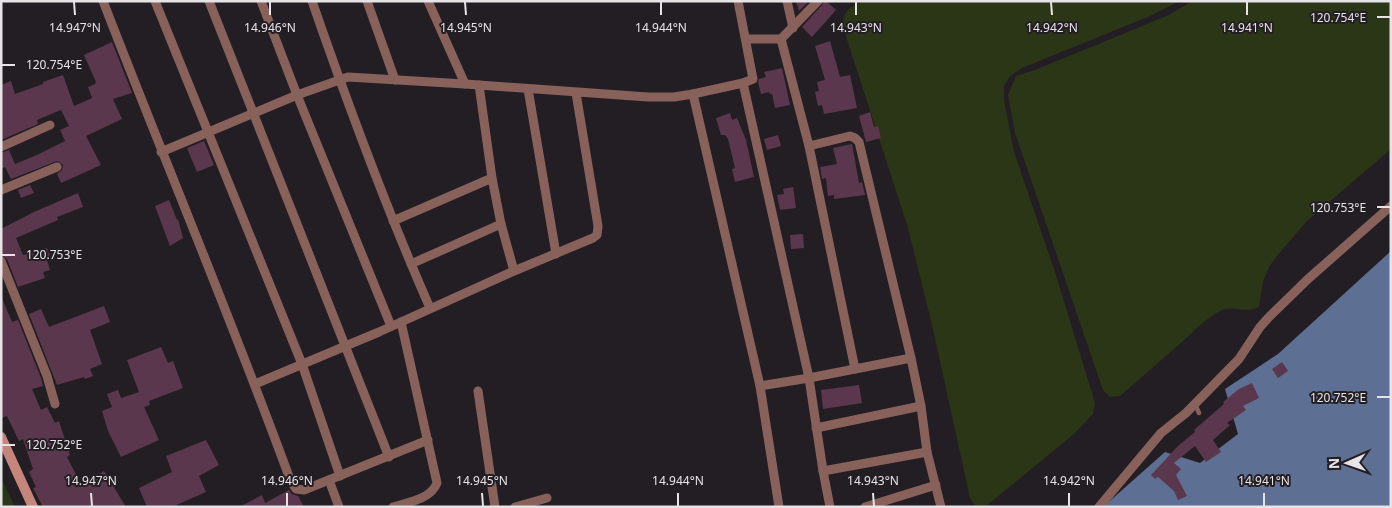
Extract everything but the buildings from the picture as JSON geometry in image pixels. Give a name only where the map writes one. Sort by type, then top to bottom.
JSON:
[{"type":"main road","points":[[1,437],[33,507]]},
{"type":"street","points":[[103,1],[161,152],[255,384],[291,482],[296,489],[304,490],[428,440]]},
{"type":"street","points":[[155,1],[302,364],[340,476]]},
{"type":"street","points":[[209,1],[389,457]]},
{"type":"street","points":[[261,1],[297,96],[391,326]]},
{"type":"street","points":[[312,1],[339,80],[393,221],[430,308]]},
{"type":"street","points":[[367,1],[395,80]]},
{"type":"street","points":[[428,1],[465,84]]},
{"type":"street","points":[[161,152],[348,77],[648,98],[674,97],[743,83],[752,79],[738,1]]},
{"type":"street","points":[[787,1],[793,28]]},
{"type":"street","points":[[746,39],[781,39],[818,1]]},
{"type":"street","points":[[781,39],[809,146],[854,369]]},
{"type":"street","points":[[743,83],[810,378],[816,428],[830,507]]},
{"type":"street","points":[[479,85],[492,178],[501,224],[514,271]]},
{"type":"street","points":[[528,90],[556,254]]},
{"type":"street","points":[[255,384],[402,322],[597,235],[598,226],[576,93]]},
{"type":"street","points":[[693,94],[760,386],[779,507]]},
{"type":"street","points":[[1,147],[50,125]]},
{"type":"street","points":[[809,146],[850,136],[859,142],[911,358],[921,406],[927,452],[941,507]]},
{"type":"street","points":[[1,190],[57,167]]},
{"type":"street","points":[[393,221],[492,178]]},
{"type":"street","points":[[1099,507],[1161,433],[1195,404],[1239,359],[1260,328],[1270,317],[1308,279],[1391,206]]},
{"type":"street","points":[[411,264],[501,224]]},
{"type":"street","points":[[1,261],[44,367],[55,404]]},
{"type":"street","points":[[393,507],[424,496],[434,490],[437,483],[402,322]]},
{"type":"street","points":[[760,386],[911,358]]},
{"type":"street","points":[[478,391],[495,507]]},
{"type":"street","points":[[816,428],[921,406]]},
{"type":"street","points":[[823,471],[927,452]]},
{"type":"street","points":[[329,480],[339,507]]},
{"type":"street","points":[[865,507],[936,485]]},
{"type":"street","points":[[515,507],[547,498]]},
{"type":"lane","points":[[1195,404],[1199,413]]},
{"type":"green space","points":[[862,1],[1180,1],[1150,16],[1022,68],[1010,76],[1004,86],[1004,100],[1014,152],[1055,272],[1095,403],[1093,414],[1075,433],[985,507],[976,507],[970,498],[932,325],[908,228],[843,27],[844,17],[848,11]]},
{"type":"green space","points":[[1192,1],[1391,1],[1391,149],[1307,221],[1276,257],[1263,281],[1259,307],[1249,310],[1231,308],[1211,316],[1120,396],[1110,397],[1103,390],[1015,133],[1008,95],[1016,76],[1169,15]]},
{"type":"green space","points":[[1,478],[15,507],[1,507]]},
{"type":"water","points":[[1391,251],[1391,507],[1103,507],[1165,452],[1200,463],[1238,434],[1225,389],[1278,354]]}]
